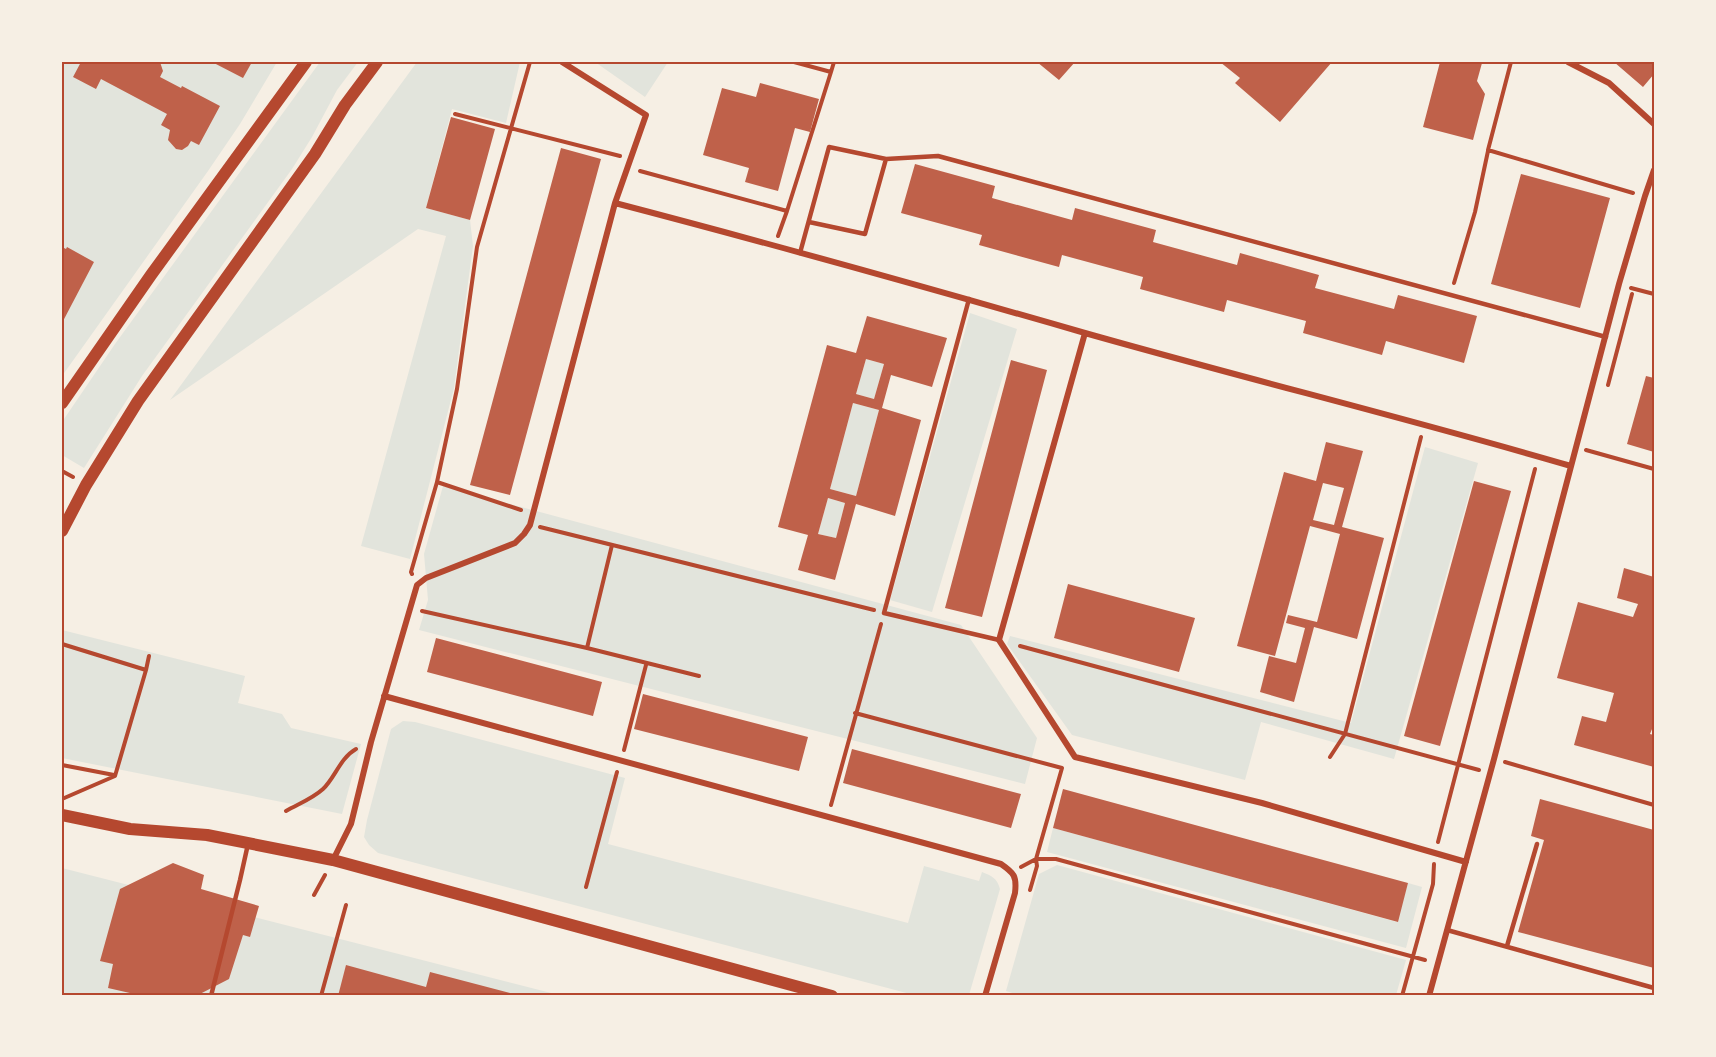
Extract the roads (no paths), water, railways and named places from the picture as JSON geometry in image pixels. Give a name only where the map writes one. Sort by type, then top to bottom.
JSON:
[{"type":"main road","points":[[62,403],[138,293],[306,62]]},
{"type":"main road","points":[[62,531],[86,485],[138,401],[315,154],[345,105],[377,62]]},
{"type":"main road","points":[[62,515],[74,509]]},
{"type":"main road","points":[[62,815],[130,829],[207,835],[333,860],[832,996]]},
{"type":"street","points":[[333,860],[351,824],[371,742],[417,585],[426,578],[515,543],[530,525],[615,203],[646,115],[562,62]]},
{"type":"street","points":[[1568,62],[1609,83],[1654,124]]},
{"type":"street","points":[[1429,996],[1577,447],[1618,284],[1654,170]]},
{"type":"street","points":[[615,203],[969,298],[1085,333],[1571,466]]},
{"type":"street","points":[[1085,333],[999,640],[1075,756],[1262,803],[1466,862]]},
{"type":"street","points":[[384,696],[1001,864],[1012,872],[1016,882],[1015,893],[985,996]]},
{"type":"lane","points":[[800,253],[829,147],[886,159],[938,156],[1606,337]]},
{"type":"lane","points":[[809,222],[865,234],[886,159]]},
{"type":"lane","points":[[969,298],[884,613],[999,640]]},
{"type":"lane","points":[[211,996],[248,844]]},
{"type":"lane","points":[[1507,946],[1537,844]]},
{"type":"lane","points":[[1447,930],[1654,988]]}]
